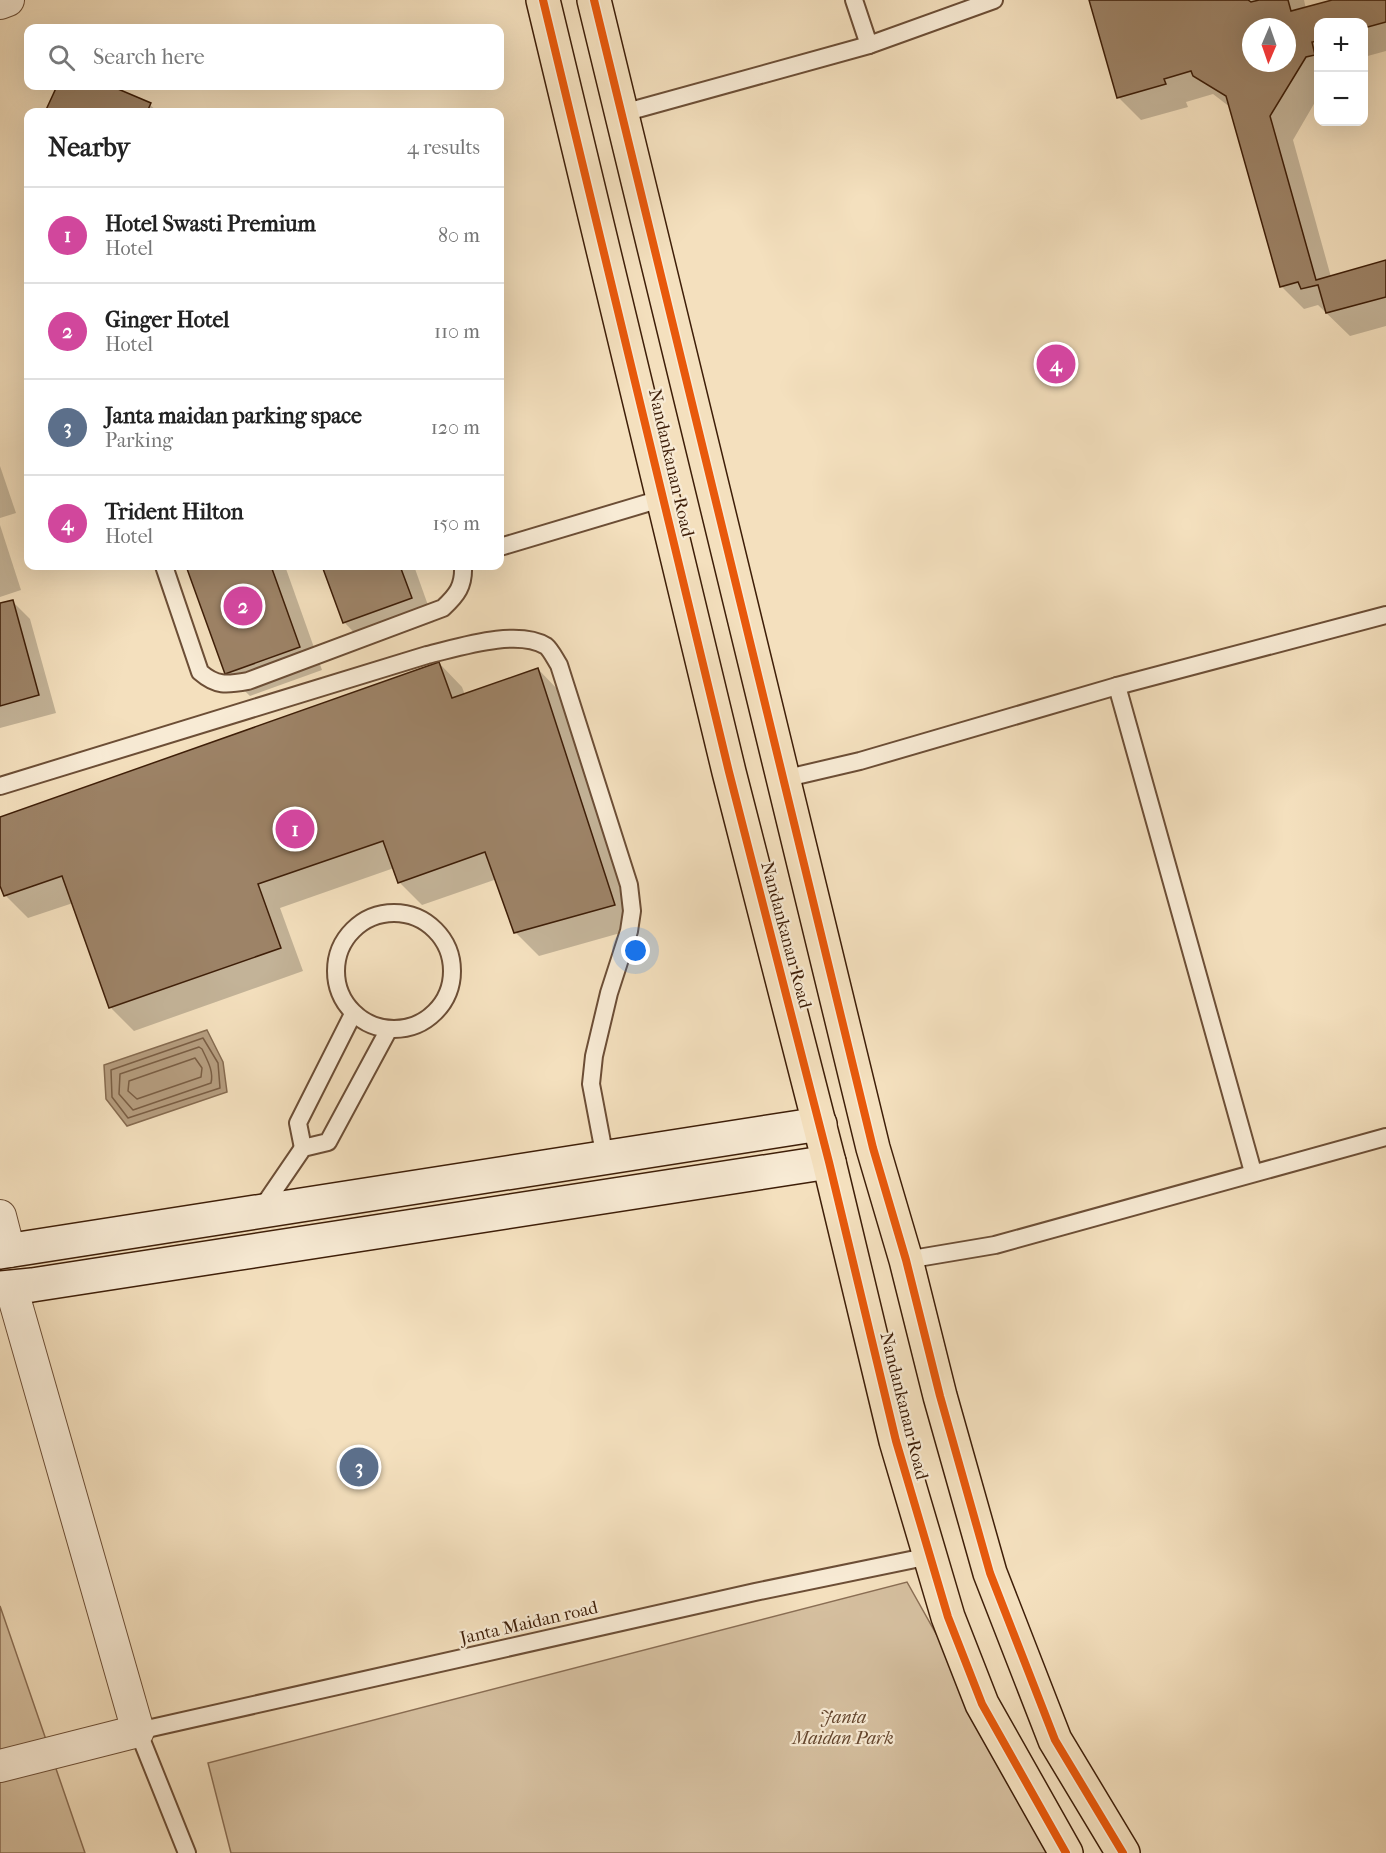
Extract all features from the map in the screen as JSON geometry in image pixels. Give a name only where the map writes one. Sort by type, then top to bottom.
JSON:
[{"type":"main road","name":"Nandankanan Road","points":[[543,0],[729,772],[830,1162],[896,1441],[948,1617],[982,1704],[1066,1853]]},
{"type":"main road","points":[[594,0],[873,1148],[906,1260],[940,1396],[990,1573],[1054,1740],[1123,1853]]},
{"type":"street","points":[[0,3],[8,0]]},
{"type":"street","points":[[0,1216],[4,1251],[820,1124]]},
{"type":"street","points":[[0,1766],[138,1731],[5,1288],[830,1162]]},
{"type":"lane","points":[[854,0],[869,45]]},
{"type":"lane","points":[[623,113],[869,45],[994,0]]},
{"type":"lane","points":[[504,547],[664,498]]},
{"type":"lane","points":[[165,570],[200,672],[211,681],[229,685],[248,681],[443,608],[459,592],[463,570]]},
{"type":"lane","points":[[783,779],[860,761],[1117,686],[1386,615]]},
{"type":"lane","points":[[0,786],[427,655],[492,641],[516,639],[534,641],[547,647],[559,665],[629,885],[632,911],[629,931],[609,993],[594,1056],[591,1084],[604,1158]]},
{"type":"lane","points":[[1117,686],[1252,1172]]},
{"type":"lane","points":[[392,912],[412,914],[429,923],[442,937],[451,954],[453,973],[449,992],[440,1008],[426,1021],[408,1028],[389,1029],[370,1024],[353,1014],[342,998],[335,979],[336,959],[343,941],[356,926],[373,916],[392,912]]},
{"type":"lane","points":[[303,1148],[298,1123],[353,1014]]},
{"type":"lane","points":[[260,1212],[303,1148],[328,1142],[389,1029]]},
{"type":"lane","points":[[906,1260],[995,1245],[1252,1172],[1386,1137]]},
{"type":"lane","name":"Janta Maidan road","points":[[138,1731],[755,1592],[930,1556]]},
{"type":"lane","points":[[138,1731],[187,1853]]},
{"type":"green space","name":"Janta Maidan Park","points":[[907,1582],[1059,1853],[231,1853],[208,1763]]},
{"type":"green space","points":[[0,1606],[85,1853],[0,1853]]},
{"type":"water","points":[[207,1030],[223,1062],[227,1092],[127,1126],[106,1099],[104,1065]]},
{"type":"building","points":[[1089,0],[1248,0],[1251,2],[1288,0],[1291,11],[1332,0],[1386,0],[1386,22],[1368,27],[1368,18],[1314,18],[1314,42],[1312,42],[1314,55],[1306,57],[1270,116],[1316,280],[1386,260],[1386,297],[1326,313],[1318,285],[1301,289],[1298,282],[1280,287],[1226,96],[1193,76],[1191,71],[1164,79],[1166,84],[1117,98]]},
{"type":"building","points":[[55,90],[120,90],[151,103],[149,108],[47,108]]},
{"type":"building","points":[[187,570],[272,570],[300,647],[225,674]]},
{"type":"building","points":[[323,570],[402,570],[412,598],[343,623]]},
{"type":"building","points":[[13,600],[39,695],[0,706],[0,603]]},
{"type":"building","points":[[439,662],[452,698],[538,668],[615,905],[514,933],[485,852],[398,883],[383,841],[258,884],[281,948],[109,1008],[62,876],[4,896],[0,886],[0,817]]},
{"type":"cycle path","points":[[543,0],[729,772],[829,1162],[896,1441],[948,1617],[982,1704],[1066,1853]]},
{"type":"cycle path","points":[[594,0],[873,1148],[906,1260],[940,1396],[990,1573],[1055,1740],[1123,1853]]},
{"type":"place","name":"Trident Hilton","points":[[1056,364]]},
{"type":"place","name":"Ginger Hotel","points":[[243,606]]},
{"type":"place","name":"Hotel Swasti Premium","points":[[295,829]]},
{"type":"place","name":"Janta maidan parking space","points":[[359,1467]]}]
